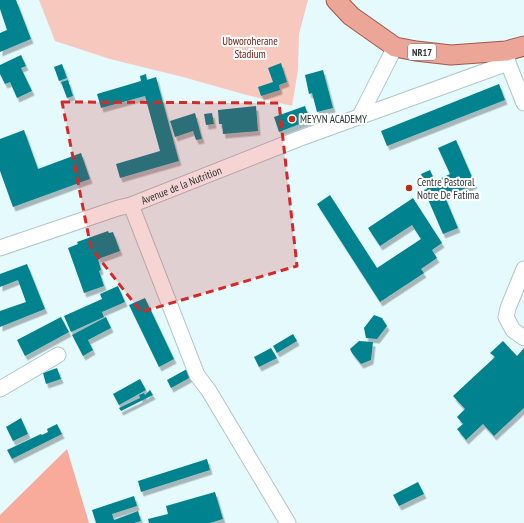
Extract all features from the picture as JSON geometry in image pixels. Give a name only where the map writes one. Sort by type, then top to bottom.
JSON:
[{"type":"main road","name":"NR17","points":[[336,0],[351,16],[394,47],[416,52],[451,55],[513,53]]},
{"type":"street","points":[[360,116],[394,47]]},
{"type":"street","points":[[513,53],[524,103]]},
{"type":"street","name":"Avenue de la Nutrition","points":[[0,248],[118,208],[131,205],[360,116],[513,53]]},
{"type":"street","points":[[131,205],[197,375],[209,390],[288,523]]},
{"type":"street","points":[[524,269],[508,308],[506,317],[513,330],[524,338]]},
{"type":"street","points":[[0,389],[58,355]]},
{"type":"highlighted area","points":[[62,102],[279,103],[297,266],[141,312],[91,248]]},
{"type":"green space","name":"Ubworoherane Stadium","points":[[39,0],[308,0],[299,34],[298,70],[292,106],[110,59],[55,41]]},
{"type":"shaded area","points":[[67,449],[89,523],[0,523],[0,515]]},
{"type":"building","points":[[0,0],[16,0],[31,39],[0,52],[0,33],[7,30],[0,9]]},
{"type":"building","points":[[21,55],[26,66],[21,68],[32,91],[17,98],[10,82],[5,84],[0,74],[0,65]]},
{"type":"building","points":[[281,63],[287,82],[279,85],[280,90],[261,96],[258,87],[273,82],[268,68]]},
{"type":"building","points":[[62,64],[67,78],[59,81],[54,67]]},
{"type":"building","points":[[323,70],[333,108],[317,112],[312,93],[309,94],[305,75]]},
{"type":"building","points":[[146,74],[147,80],[156,77],[179,161],[120,178],[116,164],[160,151],[145,96],[101,108],[97,94],[141,81],[140,76]]},
{"type":"building","points":[[68,80],[73,96],[67,98],[61,82]]},
{"type":"building","points":[[499,84],[505,100],[387,146],[381,131]]},
{"type":"building","points":[[256,106],[258,131],[223,134],[222,124],[219,124],[218,110]]},
{"type":"building","name":"MEYVN ACADEMY","points":[[305,106],[310,120],[279,132],[274,117]]},
{"type":"building","points":[[195,113],[202,139],[196,140],[193,131],[175,137],[170,121]]},
{"type":"building","points":[[212,113],[214,124],[206,125],[204,114]]},
{"type":"building","points":[[24,130],[38,169],[81,153],[90,179],[13,207],[0,171],[0,139]]},
{"type":"building","points":[[456,140],[475,184],[445,197],[458,228],[443,234],[424,190],[427,189],[421,174],[430,170],[435,181],[450,174],[438,148]]},
{"type":"building","points":[[330,195],[377,268],[421,239],[412,225],[380,246],[368,228],[413,198],[442,243],[432,250],[437,258],[421,269],[424,273],[380,302],[317,204]]},
{"type":"building","points":[[108,231],[109,233],[113,232],[120,251],[98,259],[101,270],[99,271],[104,286],[84,293],[68,248],[78,244],[77,242]]},
{"type":"building","points":[[27,264],[45,309],[0,327],[0,311],[26,302],[18,280],[0,287],[0,274]]},
{"type":"building","points":[[118,286],[125,302],[102,312],[104,317],[71,332],[64,316],[102,299],[100,294]]},
{"type":"building","points":[[145,298],[174,359],[159,367],[129,305]]},
{"type":"building","points":[[374,315],[382,318],[387,326],[377,339],[366,338],[364,328]]},
{"type":"building","points":[[61,317],[69,332],[25,356],[17,340]]},
{"type":"building","points":[[106,317],[111,328],[88,340],[93,350],[83,356],[72,335]]},
{"type":"building","points":[[293,334],[297,341],[277,353],[273,346]]},
{"type":"building","points":[[359,341],[373,342],[371,360],[361,364],[350,349]]},
{"type":"building","points":[[503,341],[517,356],[524,348],[524,408],[494,436],[483,424],[466,440],[457,429],[463,424],[457,417],[465,409],[453,396],[495,357],[490,353]]},
{"type":"building","points":[[271,348],[277,358],[259,367],[254,357]]},
{"type":"building","points":[[57,368],[61,379],[46,384],[43,373]]},
{"type":"building","points":[[187,369],[191,377],[171,388],[167,380]]},
{"type":"building","points":[[140,379],[146,390],[119,405],[113,394]]},
{"type":"building","points":[[150,390],[153,395],[121,411],[119,408],[140,398],[139,395],[144,393],[145,395]]},
{"type":"building","points":[[21,418],[28,434],[13,441],[6,427]]},
{"type":"building","points":[[57,424],[62,434],[12,459],[7,450],[48,432],[47,429]]},
{"type":"building","points":[[207,459],[210,470],[141,492],[138,481]]},
{"type":"building","points":[[418,482],[424,494],[399,506],[393,495]]},
{"type":"building","points":[[215,492],[223,519],[210,523],[149,523],[148,519],[168,514],[166,506]]},
{"type":"building","points":[[134,496],[137,506],[112,514],[114,520],[138,511],[141,521],[134,523],[96,523],[92,510]]},
{"type":"place","name":"MEYVN ACADEMY","points":[[292,119]]},
{"type":"place","name":"Centre Pastoral Notre De Fatima","points":[[409,188]]}]
